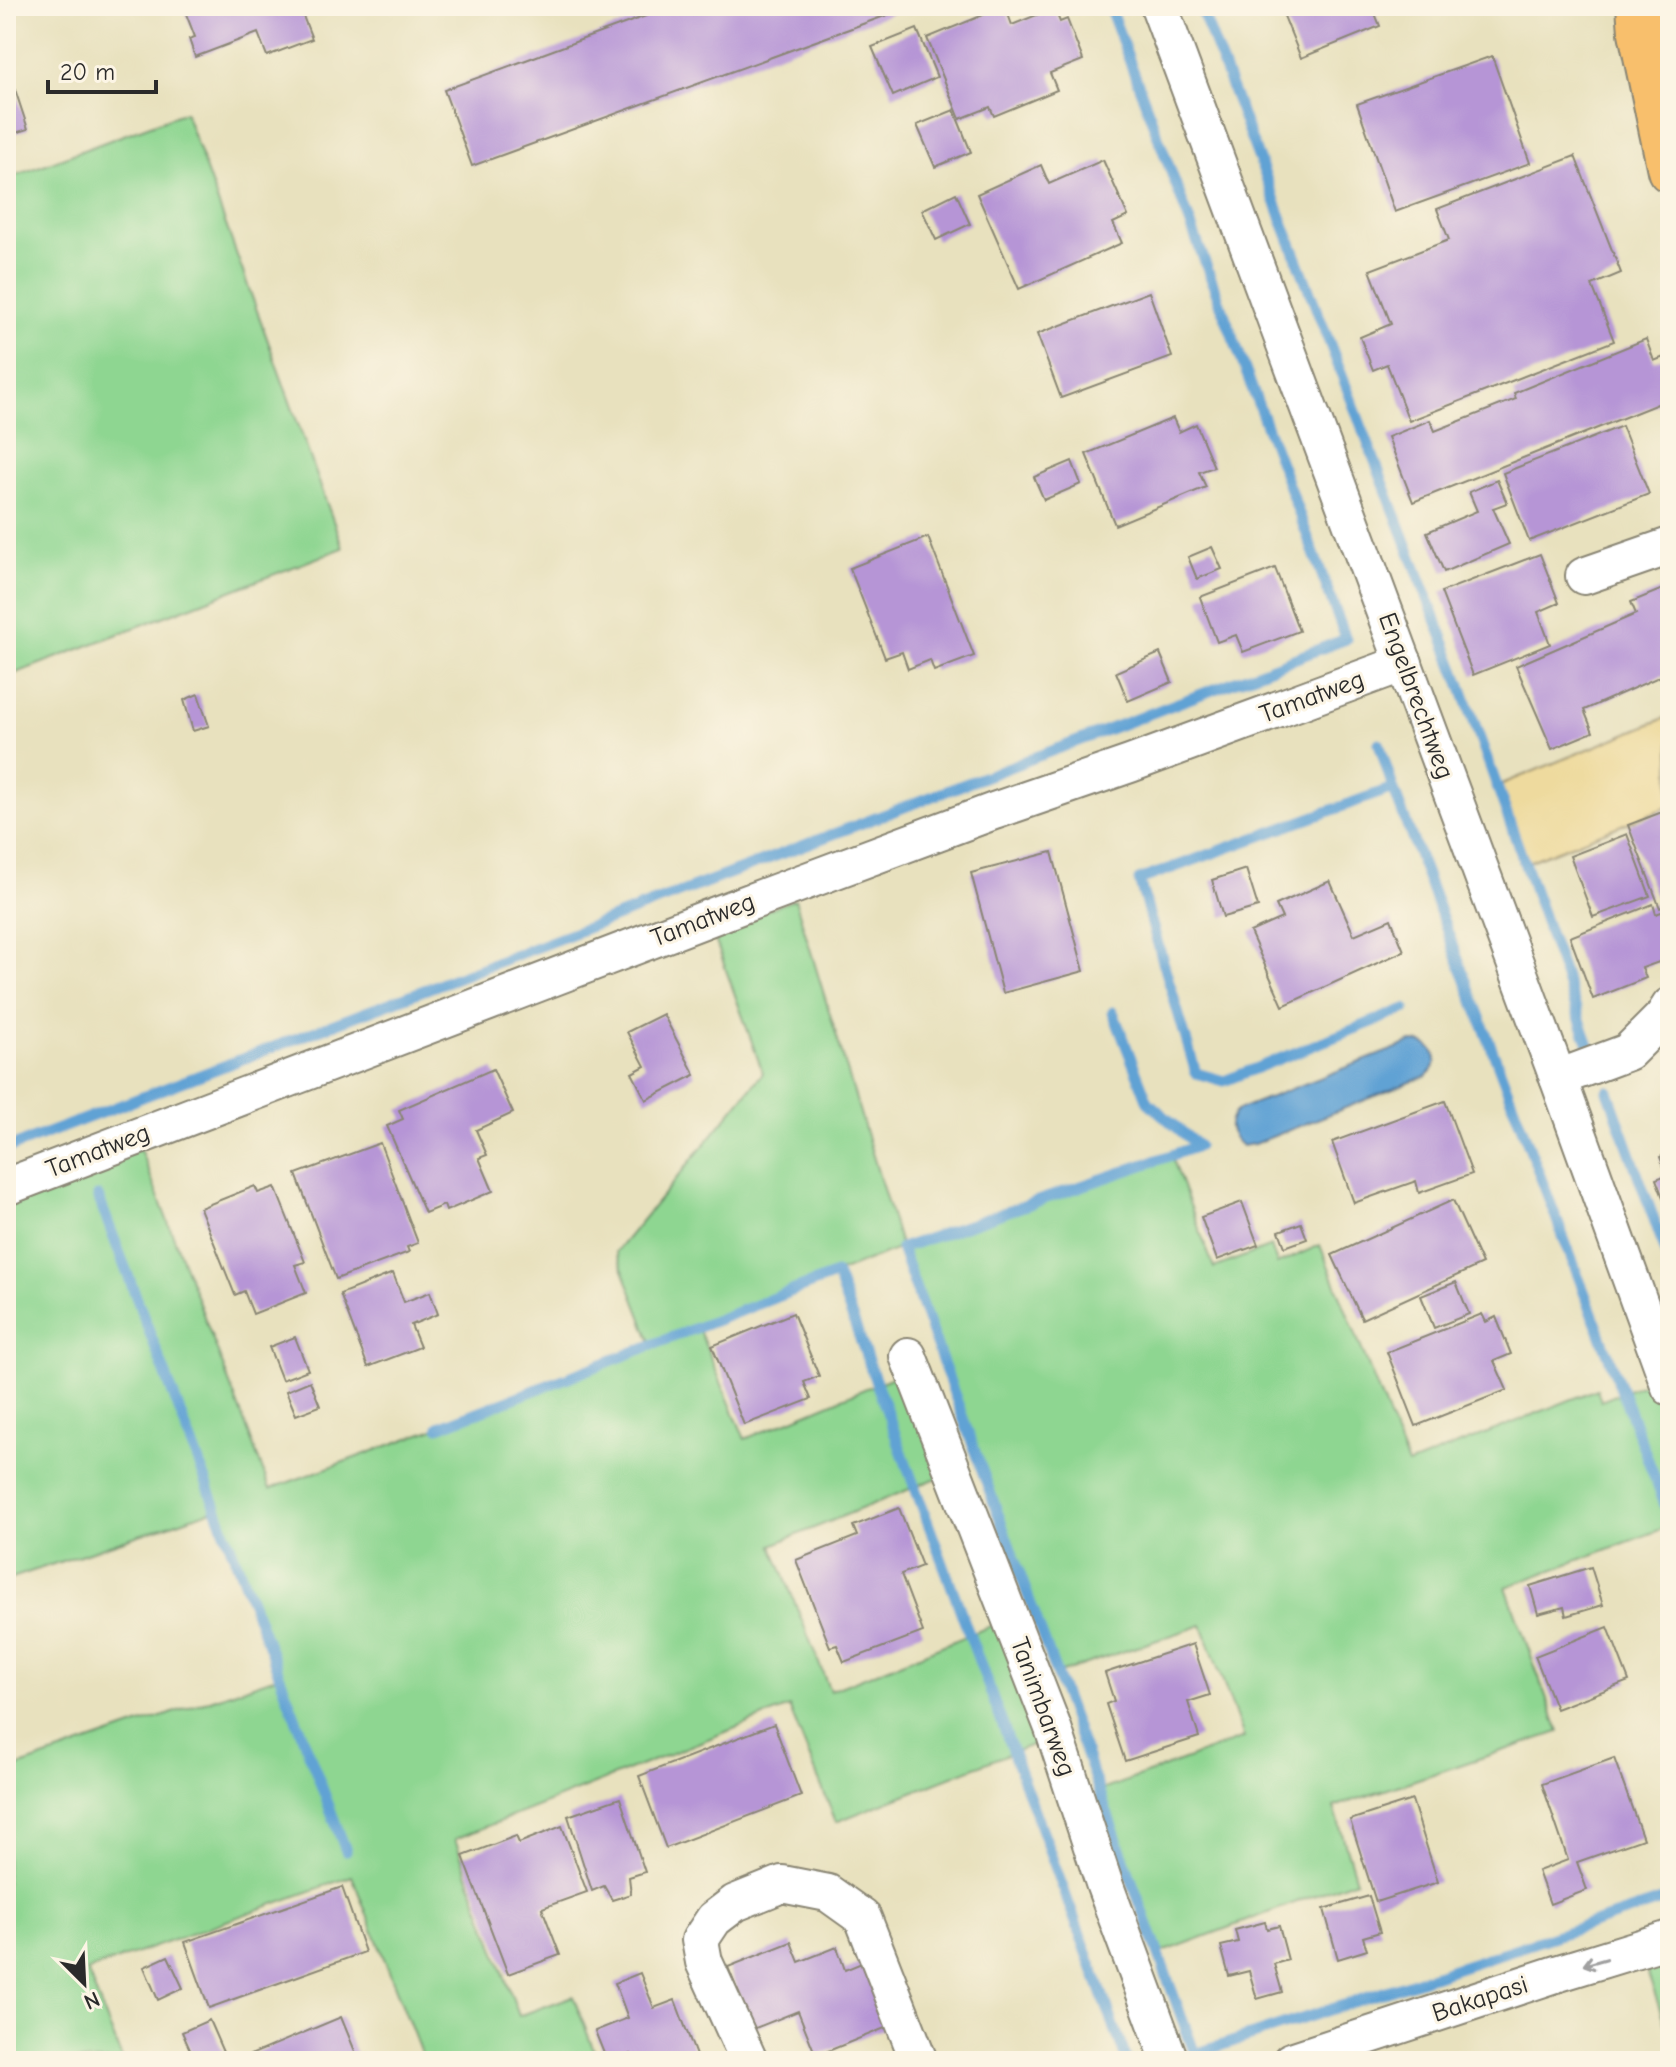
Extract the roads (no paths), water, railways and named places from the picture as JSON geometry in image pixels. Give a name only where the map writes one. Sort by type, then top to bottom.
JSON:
[{"type":"main road","points":[[1639,6],[1641,32],[1670,170]]},
{"type":"street","name":"Engelbrechtweg","points":[[1159,6],[1670,1387]]},
{"type":"street","points":[[1584,576],[1670,546]]},
{"type":"street","name":"Tamatweg","points":[[6,1187],[752,901],[1404,663]]},
{"type":"street","points":[[1558,1078],[1628,1052],[1670,1006]]},
{"type":"street","name":"Tanimbarweg","points":[[908,1356],[1053,1728],[1105,1886],[1170,2061]]},
{"type":"street","points":[[749,2061],[704,1962],[700,1940],[714,1919],[735,1903],[782,1884],[828,1893],[863,1918],[919,2061]]},
{"type":"street","name":"Bakapasi","points":[[1291,2061],[1670,1939]]},
{"type":"water","points":[[1412,1042],[1426,1045],[1434,1053],[1435,1064],[1426,1076],[1254,1144],[1242,1146],[1234,1137],[1230,1125],[1237,1110]]},
{"type":"waterway","points":[[6,1149],[1346,639],[1109,6]]},
{"type":"waterway","points":[[1200,6],[1461,685],[1589,1045]]},
{"type":"waterway","points":[[1379,743],[1393,788],[1670,1518]]},
{"type":"waterway","points":[[1393,788],[1139,880],[1196,1073],[1224,1081],[1405,1009]]},
{"type":"waterway","points":[[1113,1012],[1148,1102],[1198,1146],[901,1248],[1195,2054],[1670,1898]]},
{"type":"waterway","points":[[1608,1091],[1670,1264]]},
{"type":"waterway","points":[[98,1196],[346,1851]]},
{"type":"waterway","points":[[439,1427],[836,1274],[1127,2061]]}]
